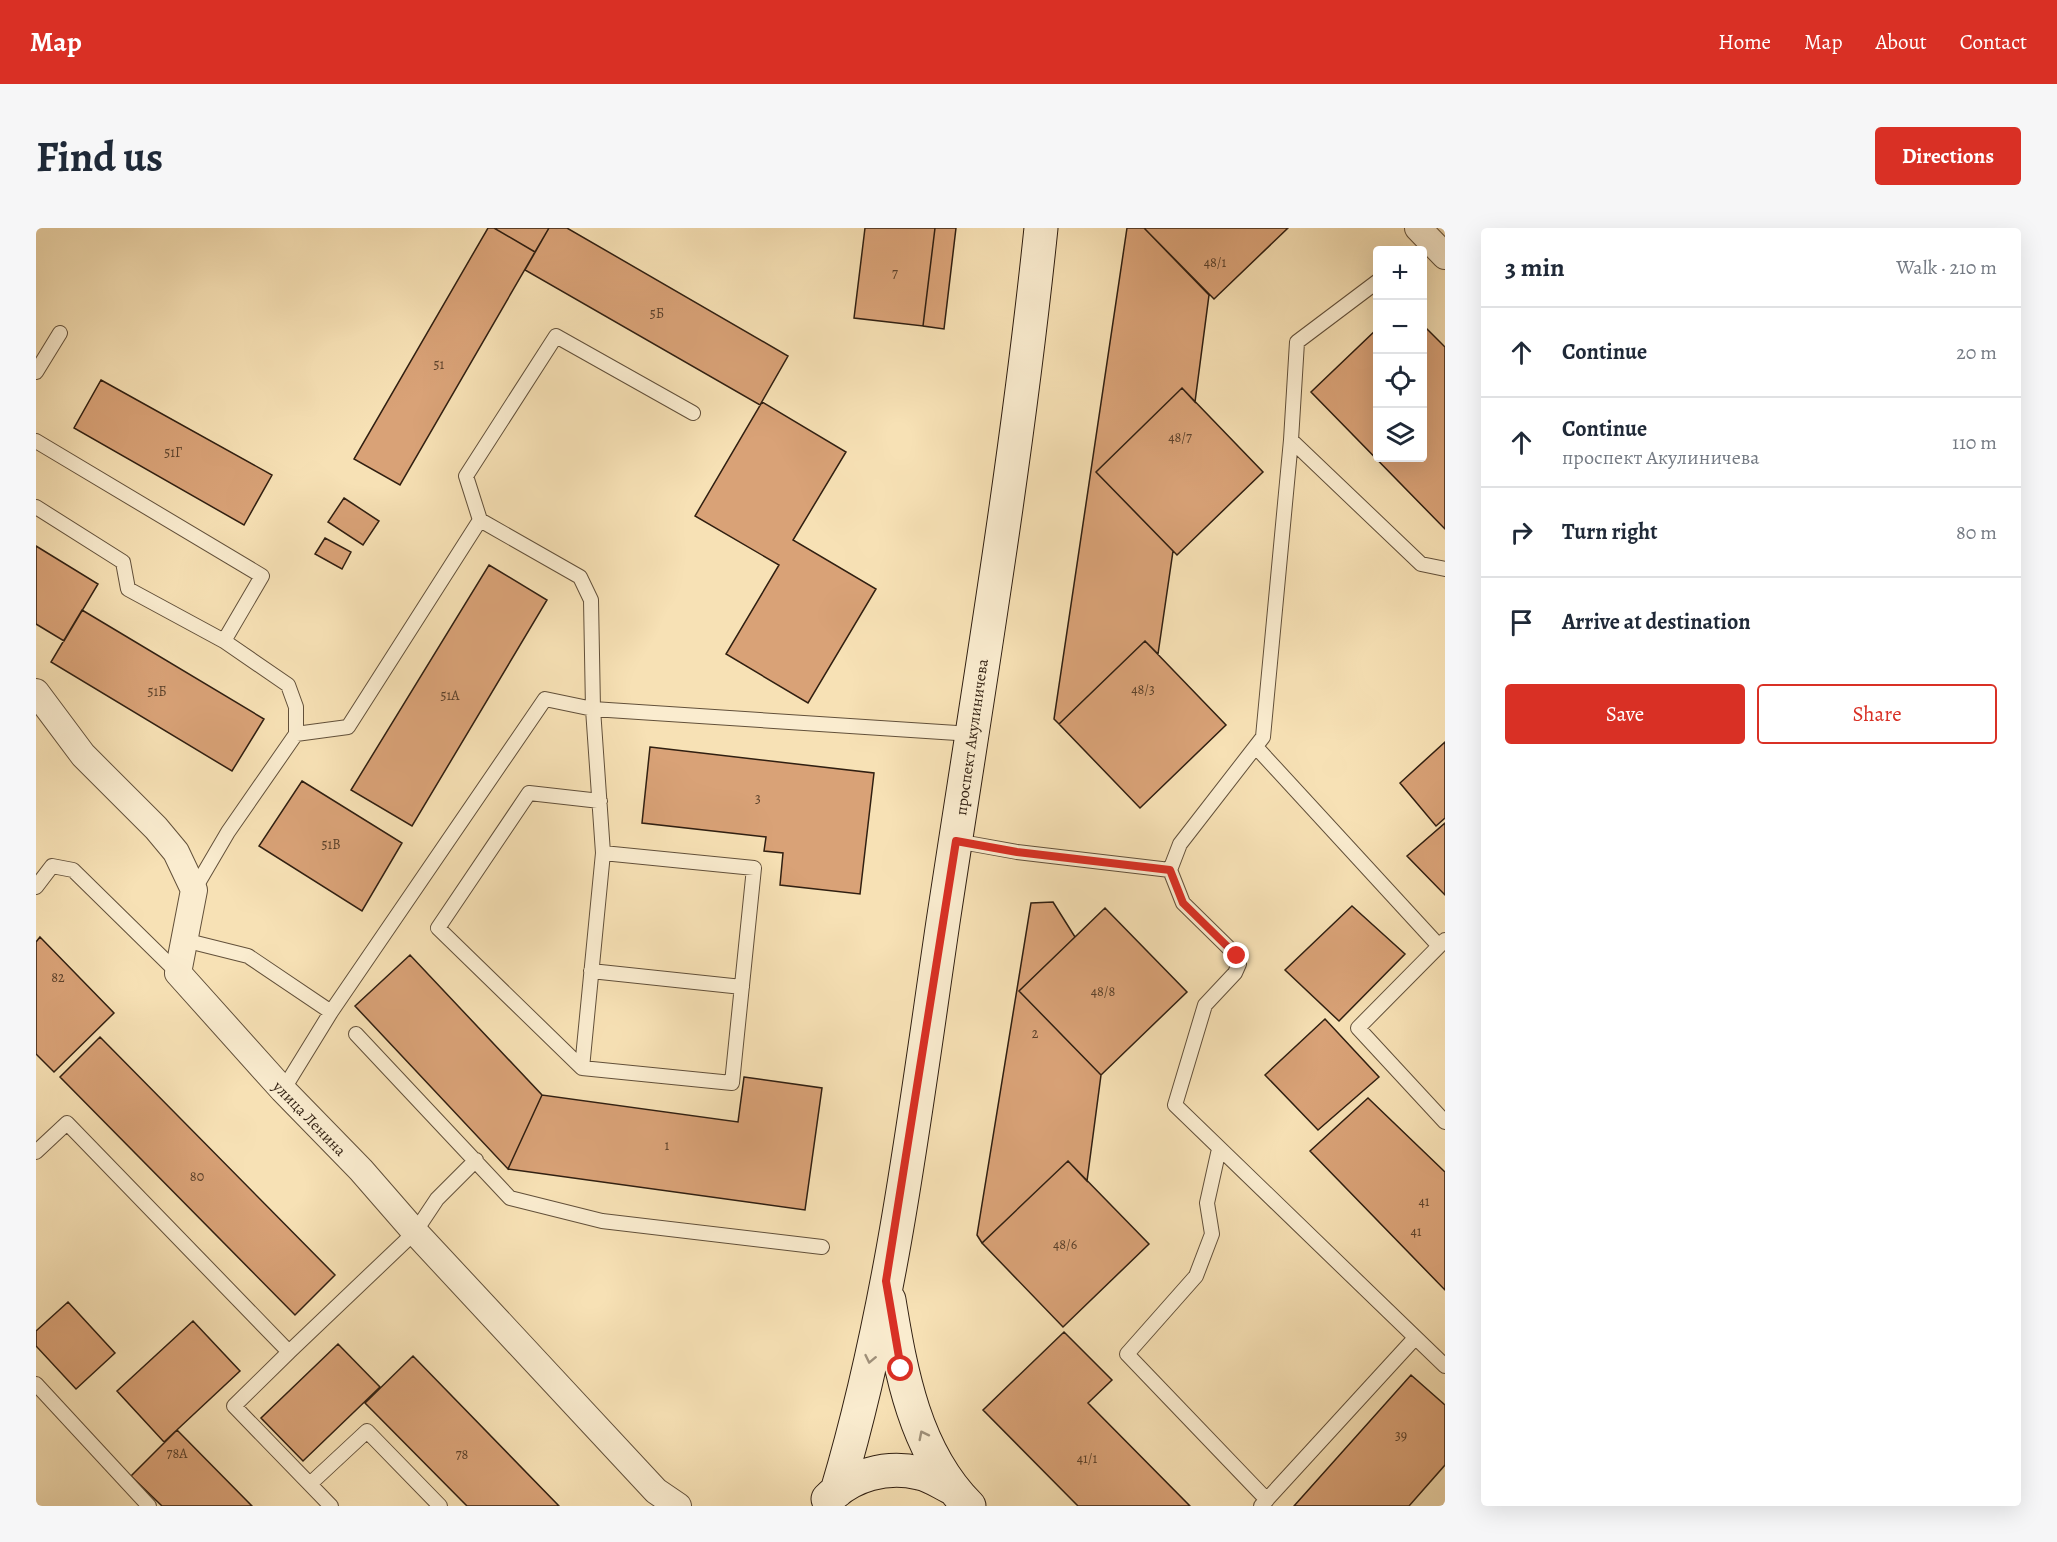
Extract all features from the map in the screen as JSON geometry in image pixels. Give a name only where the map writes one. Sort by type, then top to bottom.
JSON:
[{"type":"main road","name":"проспект Акулиничева","points":[[830,1498],[857,1424],[886,1281],[972,734],[1041,228]]},
{"type":"main road","points":[[886,1281],[901,1369],[917,1424],[959,1496]]},
{"type":"main road","points":[[830,1498],[856,1478],[888,1470],[920,1473],[959,1496]]},
{"type":"street","points":[[36,692],[82,755],[156,828],[176,852],[194,890],[178,973]]},
{"type":"street","name":"улица Ленина","points":[[178,973],[283,1090],[361,1170],[415,1232],[656,1491],[678,1506]]},
{"type":"lane","points":[[1373,284],[1297,342],[1291,440],[1263,737],[1180,844],[1170,870],[1183,903],[1237,956],[1239,964],[1236,973],[1205,1005],[1175,1105],[1445,1366]]},
{"type":"lane","points":[[36,372],[60,333]]},
{"type":"lane","points":[[582,1068],[603,853],[593,709],[591,600],[580,577],[480,520],[466,476],[556,336],[693,413]]},
{"type":"lane","points":[[1291,440],[1421,564],[1445,569]]},
{"type":"lane","points":[[36,441],[262,576],[225,641]]},
{"type":"lane","points":[[36,507],[123,562],[128,589],[225,641],[288,685],[296,707],[296,734],[228,832],[194,890]]},
{"type":"lane","points":[[296,734],[348,728],[480,520]]},
{"type":"lane","points":[[283,1090],[331,1012],[545,699],[593,709],[972,734]]},
{"type":"lane","points":[[1256,747],[1442,943],[1358,1028],[1445,1122]]},
{"type":"lane","points":[[600,801],[529,793],[438,928],[582,1068],[732,1083],[754,867],[603,853]]},
{"type":"lane","points":[[956,841],[1017,852],[1170,870]]},
{"type":"lane","points":[[36,886],[52,866],[73,870],[178,973]]},
{"type":"lane","points":[[184,940],[248,956],[331,1012]]},
{"type":"lane","points":[[591,971],[742,987]]},
{"type":"lane","points":[[356,1034],[510,1198],[602,1221],[822,1247]]},
{"type":"lane","points":[[36,1152],[67,1123],[290,1352]]},
{"type":"lane","points":[[1219,1149],[1207,1203],[1212,1234],[1196,1276],[1127,1354],[1264,1503],[1415,1338]]},
{"type":"lane","points":[[331,1506],[234,1406],[415,1232],[436,1199],[476,1160]]},
{"type":"lane","points":[[36,1384],[149,1506]]},
{"type":"lane","points":[[310,1484],[368,1431],[440,1506]]},
{"type":"building","points":[[488,228],[494,228],[535,252],[400,485],[354,459]]},
{"type":"building","points":[[494,228],[549,228],[535,252]]},
{"type":"building","points":[[549,228],[567,228],[788,356],[760,405],[525,270]]},
{"type":"building","points":[[865,228],[935,228],[923,326],[854,318]]},
{"type":"building","points":[[935,228],[956,228],[944,329],[923,326]]},
{"type":"building","points":[[1127,228],[1144,228],[1209,295],[1195,402],[1182,388],[1096,472],[1173,551],[1158,654],[1145,641],[1059,724],[1054,719]]},
{"type":"building","points":[[1144,228],[1288,228],[1214,299]]},
{"type":"building","points":[[1427,329],[1445,347],[1445,529],[1379,462],[1427,462]]},
{"type":"building","points":[[1373,333],[1373,455],[1311,392]]},
{"type":"building","points":[[101,380],[272,475],[244,525],[74,428]]},
{"type":"building","points":[[1182,388],[1263,472],[1177,555],[1096,472]]},
{"type":"building","points":[[762,402],[846,452],[793,540],[876,589],[808,703],[726,654],[779,565],[695,516]]},
{"type":"building","points":[[344,498],[379,521],[363,545],[328,522]]},
{"type":"building","points":[[325,538],[351,552],[342,569],[315,554]]},
{"type":"building","points":[[36,546],[98,584],[64,641],[36,624]]},
{"type":"building","points":[[489,565],[547,600],[412,826],[351,790]]},
{"type":"building","points":[[82,610],[264,719],[232,771],[51,662]]},
{"type":"building","points":[[1145,641],[1226,725],[1140,808],[1059,724]]},
{"type":"building","points":[[1445,742],[1445,818],[1436,826],[1400,783]]},
{"type":"building","points":[[650,747],[874,773],[860,894],[780,885],[783,853],[764,851],[766,837],[642,823]]},
{"type":"building","points":[[302,781],[402,843],[362,911],[259,846]]},
{"type":"building","points":[[1445,823],[1445,895],[1407,856]]},
{"type":"building","points":[[1053,902],[1075,937],[1019,991],[1101,1075],[1087,1181],[1068,1161],[982,1243],[977,1235],[1031,903]]},
{"type":"building","points":[[1352,906],[1405,954],[1339,1021],[1285,970]]},
{"type":"building","points":[[1105,908],[1187,992],[1101,1075],[1019,991]]},
{"type":"building","points":[[40,937],[114,1013],[54,1072],[36,1054],[36,942]]},
{"type":"building","points":[[410,955],[542,1095],[508,1169],[355,1006]]},
{"type":"building","points":[[1325,1019],[1379,1077],[1318,1130],[1265,1075]]},
{"type":"building","points":[[100,1037],[335,1275],[295,1315],[60,1077]]},
{"type":"building","points":[[744,1077],[822,1088],[805,1210],[508,1169],[542,1095],[738,1122]]},
{"type":"building","points":[[1368,1098],[1445,1172],[1445,1290],[1310,1151]]},
{"type":"building","points":[[1068,1161],[1149,1244],[1063,1327],[982,1243]]},
{"type":"building","points":[[68,1302],[115,1353],[76,1389],[36,1346],[36,1331]]},
{"type":"building","points":[[193,1321],[240,1371],[164,1442],[117,1391]]},
{"type":"building","points":[[1064,1332],[1112,1380],[1088,1403],[1190,1506],[1078,1506],[983,1410]]},
{"type":"building","points":[[338,1344],[380,1387],[303,1461],[261,1418]]},
{"type":"building","points":[[413,1356],[559,1506],[467,1506],[365,1403]]},
{"type":"building","points":[[1411,1375],[1445,1405],[1445,1465],[1409,1506],[1294,1506]]},
{"type":"building","points":[[177,1430],[252,1506],[162,1506],[131,1476]]},
{"type":"route","points":[[901,1369],[886,1281],[956,841],[1017,852],[1170,870],[1183,903],[1237,956]]}]
